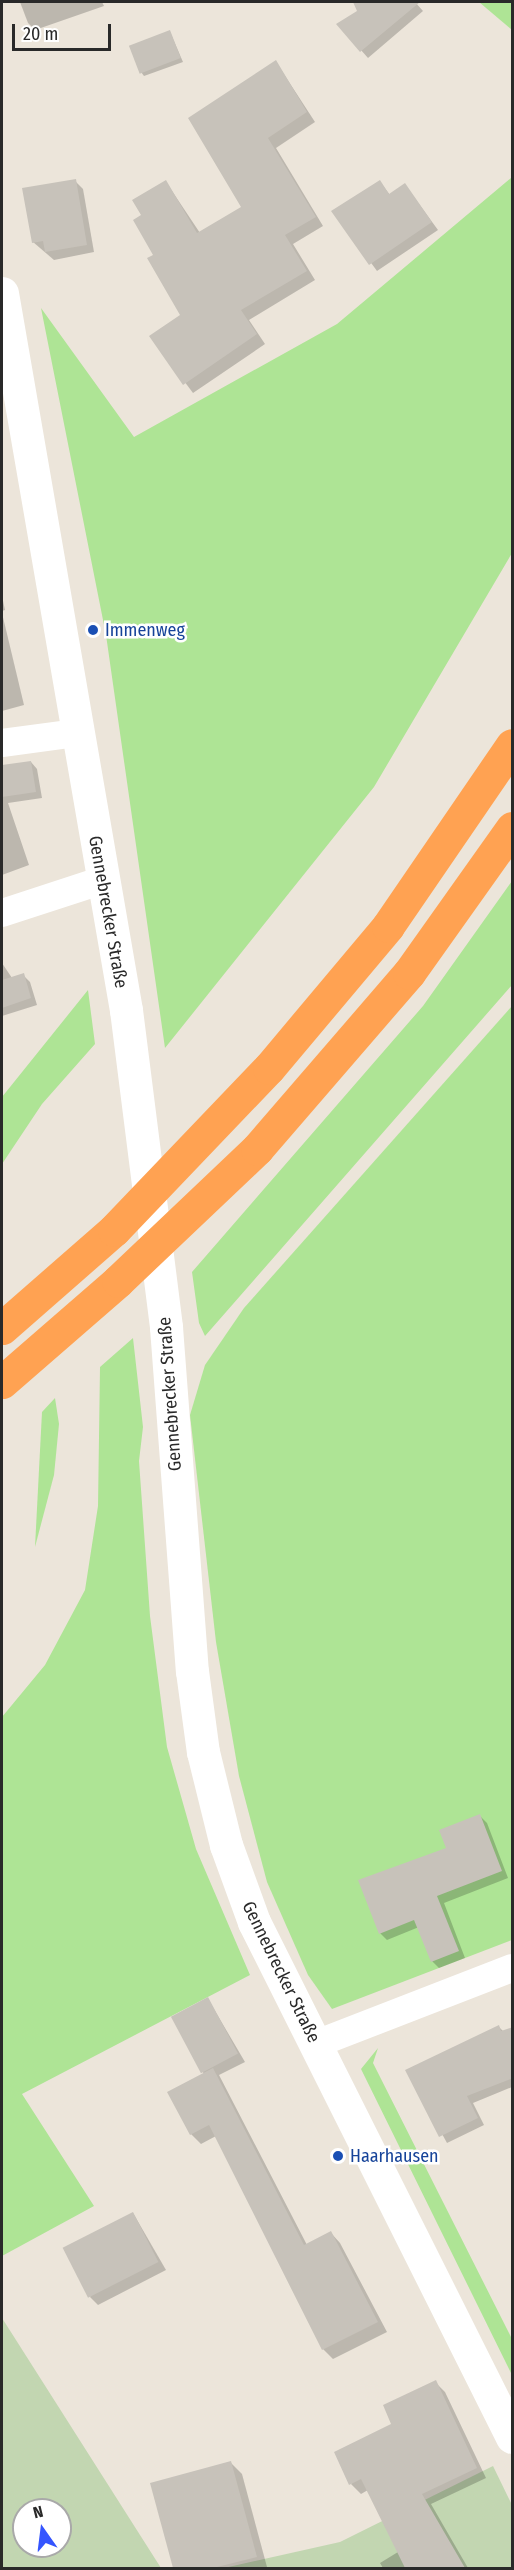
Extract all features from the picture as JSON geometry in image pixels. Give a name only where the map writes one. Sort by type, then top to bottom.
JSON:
[{"type":"highway","points":[[2,1328],[114,1230],[241,1101],[388,926],[513,745]]},
{"type":"highway","points":[[2,1382],[118,1281],[257,1149],[409,973],[513,828]]},
{"type":"main road","name":"Gennebrecker Straße","points":[[2,293],[126,1010],[166,1327],[192,1671],[203,1752],[226,1845],[254,1922],[509,2422]]},
{"type":"street","points":[[2,743],[77,733]]},
{"type":"street","points":[[2,913],[103,880]]},
{"type":"street","points":[[316,2043],[513,1968]]},
{"type":"green space","points":[[479,2],[512,2],[512,30]]},
{"type":"green space","points":[[512,173],[512,553],[374,787],[165,1048],[106,635],[41,308],[134,437],[337,324],[511,178]]},
{"type":"green space","points":[[512,881],[512,985],[205,1336],[199,1323],[192,1272],[423,1006]]},
{"type":"green space","points":[[88,990],[95,1044],[42,1104],[2,1164],[2,1097]]},
{"type":"green space","points":[[512,1006],[512,1940],[332,2009],[308,1975],[267,1882],[239,1776],[216,1642],[190,1415],[205,1365],[244,1308]]},
{"type":"green space","points":[[133,1338],[143,1427],[139,1461],[150,1616],[167,1747],[196,1849],[250,1975],[22,2094],[94,2206],[2,2256],[2,1717],[45,1665],[85,1590],[98,1506],[100,1367]]},
{"type":"green space","points":[[55,1398],[59,1424],[54,1475],[35,1547],[42,1412]]},
{"type":"green space","points":[[378,2048],[373,2063],[512,2339],[512,2375],[361,2069]]},
{"type":"green space","points":[[2,2318],[161,2568],[2,2568]]},
{"type":"green space","points":[[493,2466],[512,2505],[512,2568],[224,2568],[340,2542]]},
{"type":"building","points":[[353,2],[420,2],[360,52],[336,24],[357,11]]},
{"type":"building","points":[[170,30],[181,58],[140,74],[129,46]]},
{"type":"building","points":[[276,60],[307,112],[268,138],[316,217],[285,235],[307,271],[241,310],[257,334],[183,385],[149,336],[180,315],[147,258],[153,255],[133,220],[141,215],[132,200],[166,180],[197,233],[241,207],[188,118]]},
{"type":"building","points":[[76,179],[87,245],[45,252],[43,241],[32,243],[22,188]]},
{"type":"building","points":[[380,180],[389,194],[405,183],[432,222],[369,265],[331,211]]},
{"type":"building","points":[[31,761],[36,792],[2,797],[2,765]]},
{"type":"building","points":[[24,973],[31,998],[2,1008],[2,980]]},
{"type":"building","points":[[480,1814],[502,1871],[437,1896],[459,1951],[431,1962],[414,1920],[379,1934],[358,1880],[446,1848],[439,1830]]},
{"type":"building","points":[[208,1997],[238,2054],[201,2073],[171,2017]]},
{"type":"building","points":[[499,2025],[501,2031],[513,2027],[513,2078],[467,2096],[478,2118],[439,2137],[405,2070]]},
{"type":"building","points":[[213,2068],[304,2245],[331,2231],[378,2322],[322,2350],[209,2125],[190,2135],[167,2092]]},
{"type":"building","points":[[133,2212],[158,2262],[88,2298],[63,2248]]},
{"type":"building","points":[[436,2380],[477,2468],[422,2494],[465,2568],[405,2568],[361,2479],[349,2485],[334,2452],[391,2424],[383,2405]]},
{"type":"building","points":[[231,2461],[257,2557],[213,2568],[173,2568],[150,2483]]},
{"type":"place","name":"Immenweg","points":[[93,630]]},
{"type":"place","name":"Haarhausen","points":[[338,2156]]}]
